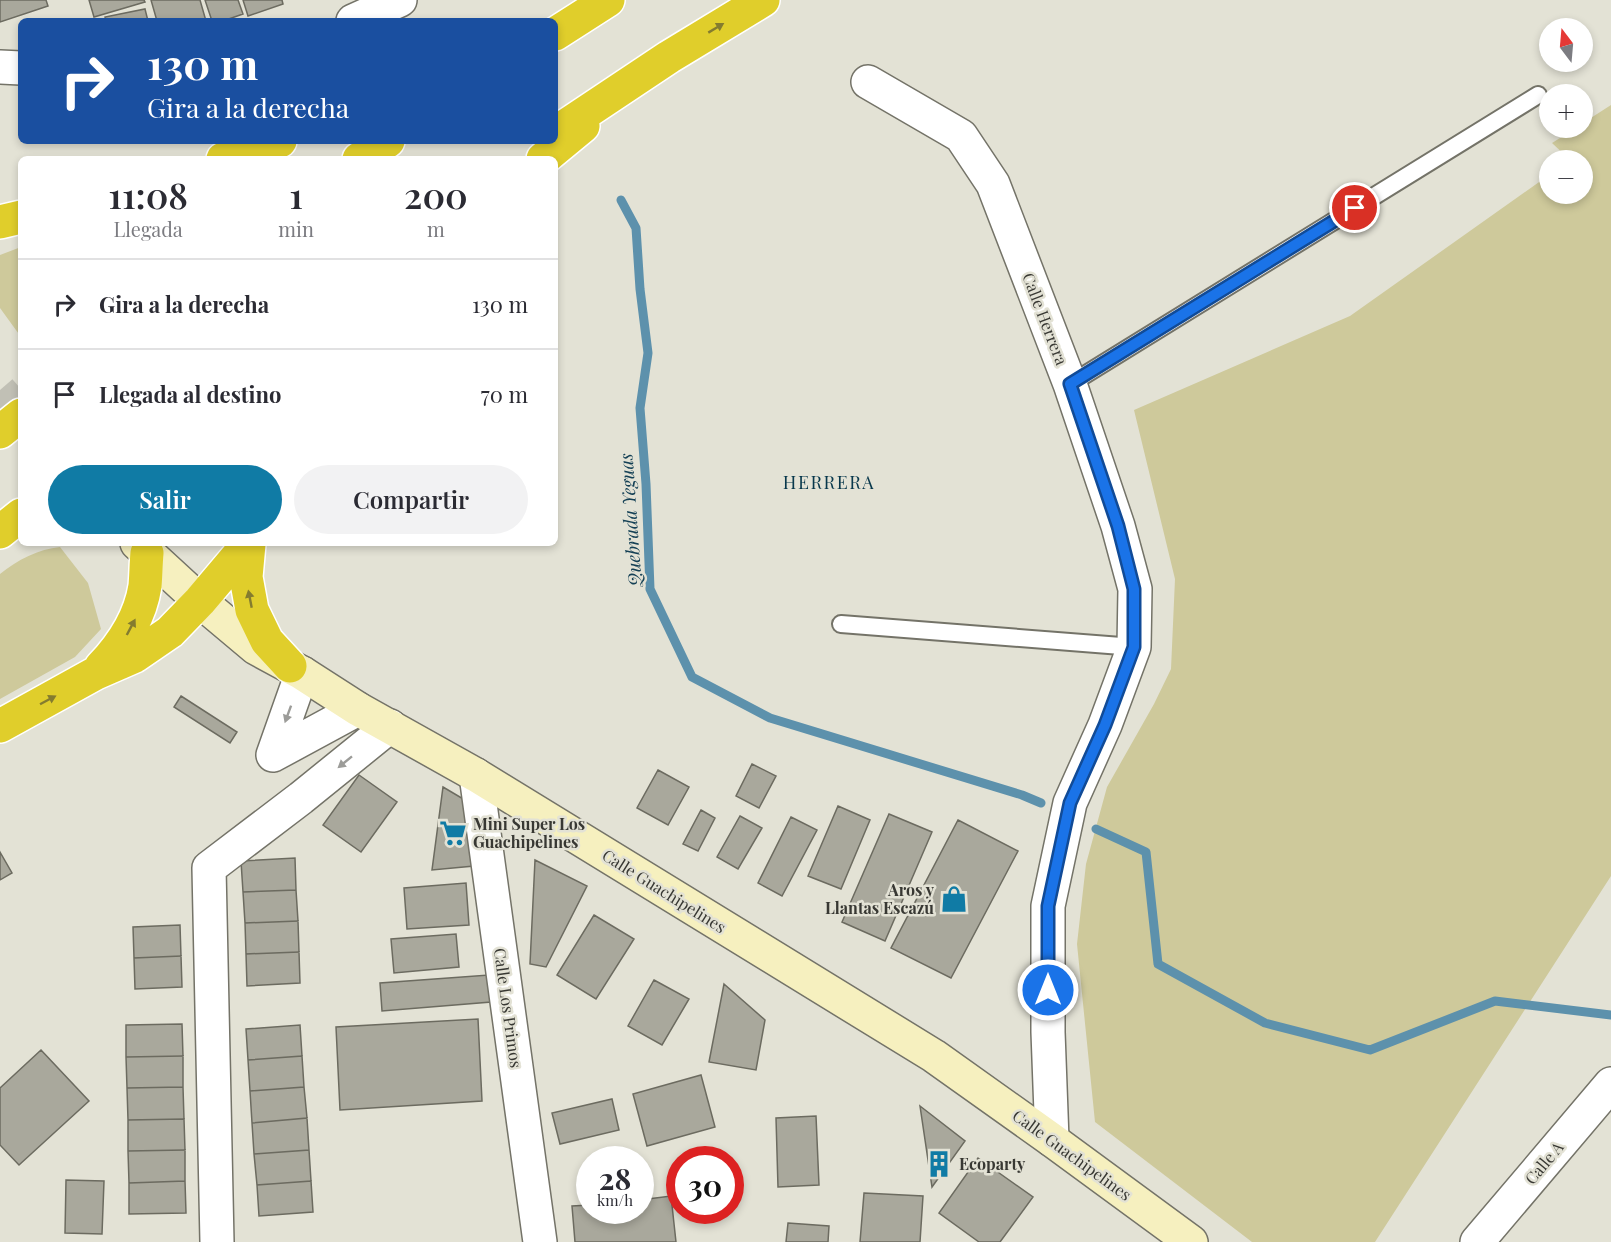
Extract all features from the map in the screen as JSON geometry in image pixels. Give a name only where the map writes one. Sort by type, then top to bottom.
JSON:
[{"type":"highway","points":[[557,18],[593,0]]},
{"type":"highway","points":[[558,32],[608,0]]},
{"type":"highway","points":[[558,130],[669,57],[763,0]]},
{"type":"highway","points":[[547,156],[669,57]]},
{"type":"highway","points":[[232,156],[270,144]]},
{"type":"highway","points":[[364,156],[383,144]]},
{"type":"highway","points":[[520,156],[538,144]]},
{"type":"highway","points":[[0,222],[18,218]]},
{"type":"highway","points":[[0,432],[18,417]]},
{"type":"highway","points":[[0,532],[18,517]]},
{"type":"highway","points":[[0,726],[96,673],[135,656],[170,632],[200,602],[247,546]]},
{"type":"highway","points":[[249,546],[246,577],[252,610],[267,640],[296,669]]},
{"type":"highway","points":[[96,673],[119,648],[136,619],[145,586],[142,548]]},
{"type":"street","points":[[360,18],[400,0]]},
{"type":"street","points":[[0,67],[18,68]]},
{"type":"street","name":"Calle Herrera","points":[[868,82],[962,136],[993,184],[1070,384],[1118,526],[1134,589],[1134,647],[1105,725],[1070,803],[1048,906],[1048,1032],[1052,1140]]},
{"type":"street","name":"Calle Guachipelines","points":[[142,548],[200,602],[256,648],[296,669],[358,710],[476,775],[934,1056],[1191,1242]]},
{"type":"street","points":[[296,669],[273,755],[358,710]]},
{"type":"street","points":[[217,1242],[209,868],[390,726]]},
{"type":"street","name":"Calle Los Primos","points":[[476,775],[540,1242]]},
{"type":"street","name":"Calle A","points":[[1477,1242],[1611,1084]]},
{"type":"lane","points":[[1070,384],[1538,95]]},
{"type":"lane","points":[[841,624],[1134,647]]},
{"type":"shaded area","points":[[1611,105],[1611,876],[1375,1242],[1252,1242],[1095,1122],[1077,944],[1086,864],[1107,787],[1171,669],[1175,579],[1134,410],[1350,316],[1539,182],[1539,204],[1593,204],[1593,150],[1559,150],[1552,143],[1560,138],[1593,138],[1593,117]]},
{"type":"shaded area","points":[[18,248],[18,333],[0,308],[0,255]]},
{"type":"shaded area","points":[[60,547],[88,583],[101,629],[75,657],[0,699],[0,574],[28,556]]},
{"type":"building","points":[[0,0],[46,0],[48,6],[0,22]]},
{"type":"building","points":[[89,0],[144,0],[145,2],[94,17]]},
{"type":"building","points":[[151,0],[200,0],[205,18],[156,18]]},
{"type":"building","points":[[205,0],[238,0],[243,14],[232,18],[211,18]]},
{"type":"building","points":[[243,0],[282,0],[283,4],[248,16]]},
{"type":"building","points":[[145,9],[147,18],[105,18]]},
{"type":"building","points":[[181,696],[237,732],[230,743],[174,707]]},
{"type":"building","points":[[752,764],[776,776],[759,808],[736,796]]},
{"type":"building","points":[[658,770],[689,787],[668,825],[637,808]]},
{"type":"building","points":[[359,775],[397,802],[361,852],[323,825]]},
{"type":"building","name":"Mini Super Los Guachipelines","points":[[443,787],[465,800],[474,866],[432,870]]},
{"type":"building","points":[[838,806],[870,820],[841,889],[808,876]]},
{"type":"building","points":[[701,810],[715,818],[698,851],[683,844]]},
{"type":"building","points":[[889,814],[932,832],[885,941],[842,922]]},
{"type":"building","points":[[740,816],[762,828],[738,869],[717,857]]},
{"type":"building","points":[[791,817],[817,830],[782,896],[758,883]]},
{"type":"building","name":"Aros y Llantas Escazú","points":[[958,820],[1018,851],[951,978],[891,948]]},
{"type":"building","points":[[0,852],[12,873],[0,880]]},
{"type":"building","points":[[295,858],[296,890],[243,892],[241,861]]},
{"type":"building","points":[[535,860],[587,886],[546,967],[530,964]]},
{"type":"building","points":[[466,883],[469,925],[407,929],[404,888]]},
{"type":"building","points":[[296,890],[298,921],[245,923],[243,892]]},
{"type":"building","points":[[594,915],[634,939],[596,999],[557,975]]},
{"type":"building","points":[[298,921],[299,952],[246,954],[245,923]]},
{"type":"building","points":[[180,925],[181,956],[134,958],[133,927]]},
{"type":"building","points":[[456,934],[459,967],[394,973],[391,939]]},
{"type":"building","points":[[299,952],[300,983],[247,986],[246,954]]},
{"type":"building","points":[[181,956],[182,987],[135,989],[134,958]]},
{"type":"building","points":[[489,975],[491,1002],[382,1011],[380,983]]},
{"type":"building","points":[[654,980],[689,999],[662,1045],[628,1026]]},
{"type":"building","points":[[724,984],[765,1020],[756,1070],[709,1062]]},
{"type":"building","points":[[478,1019],[482,1101],[340,1110],[336,1027]]},
{"type":"building","points":[[182,1024],[183,1056],[126,1057],[126,1025]]},
{"type":"building","points":[[300,1025],[302,1056],[248,1060],[246,1029]]},
{"type":"building","points":[[41,1050],[89,1101],[19,1165],[0,1145],[0,1088]]},
{"type":"building","points":[[183,1056],[183,1087],[127,1088],[126,1057]]},
{"type":"building","points":[[302,1056],[304,1087],[250,1091],[248,1060]]},
{"type":"building","points":[[701,1075],[715,1127],[647,1146],[633,1094]]},
{"type":"building","points":[[183,1087],[184,1119],[128,1120],[127,1088]]},
{"type":"building","points":[[304,1087],[307,1118],[252,1123],[250,1091]]},
{"type":"building","points":[[612,1099],[619,1130],[560,1144],[552,1113]]},
{"type":"building","name":"Ecoparty","points":[[920,1106],[965,1141],[932,1187]]},
{"type":"building","points":[[816,1116],[819,1185],[778,1187],[776,1118]]},
{"type":"building","points":[[307,1118],[309,1150],[254,1154],[252,1123]]},
{"type":"building","points":[[184,1119],[185,1150],[128,1151],[128,1120]]},
{"type":"building","points":[[185,1150],[185,1181],[129,1183],[128,1151]]},
{"type":"building","points":[[309,1150],[311,1181],[257,1185],[254,1154]]},
{"type":"building","points":[[978,1158],[1033,1197],[1000,1242],[979,1242],[939,1213]]},
{"type":"building","points":[[66,1180],[104,1181],[102,1234],[65,1233]]},
{"type":"building","points":[[185,1181],[186,1213],[129,1214],[129,1183]]},
{"type":"building","points":[[311,1181],[313,1212],[259,1216],[257,1185]]},
{"type":"building","points":[[864,1193],[923,1196],[920,1242],[860,1242]]},
{"type":"building","points":[[666,1197],[666,1224],[674,1224],[676,1242],[575,1242],[572,1206],[576,1206],[576,1224],[654,1224],[654,1198]]},
{"type":"building","points":[[788,1223],[829,1226],[828,1242],[786,1242]]},
{"type":"waterway","name":"Quebrada Yeguas","points":[[621,200],[636,228],[640,289],[648,353],[640,408],[650,589],[692,677],[770,718],[1022,795],[1041,803]]},
{"type":"waterway","name":"Quebrada Yeguas","points":[[1096,829],[1146,852],[1158,964],[1265,1023],[1370,1050],[1495,1001],[1611,1015]]},
{"type":"tunnel","points":[[0,390],[18,411]]},
{"type":"place","name":"Mini Super Los Guachipelines","points":[[453,833]]},
{"type":"place","name":"Aros y Llantas Escazú","points":[[954,899]]},
{"type":"place","name":"Ecoparty","points":[[939,1164]]},
{"type":"district","name":"HERRERA","points":[[829,483]]},
{"type":"route","points":[[1048,990],[1048,906],[1070,803],[1105,725],[1134,647],[1134,589],[1118,526],[1070,384],[1355,208]]}]
